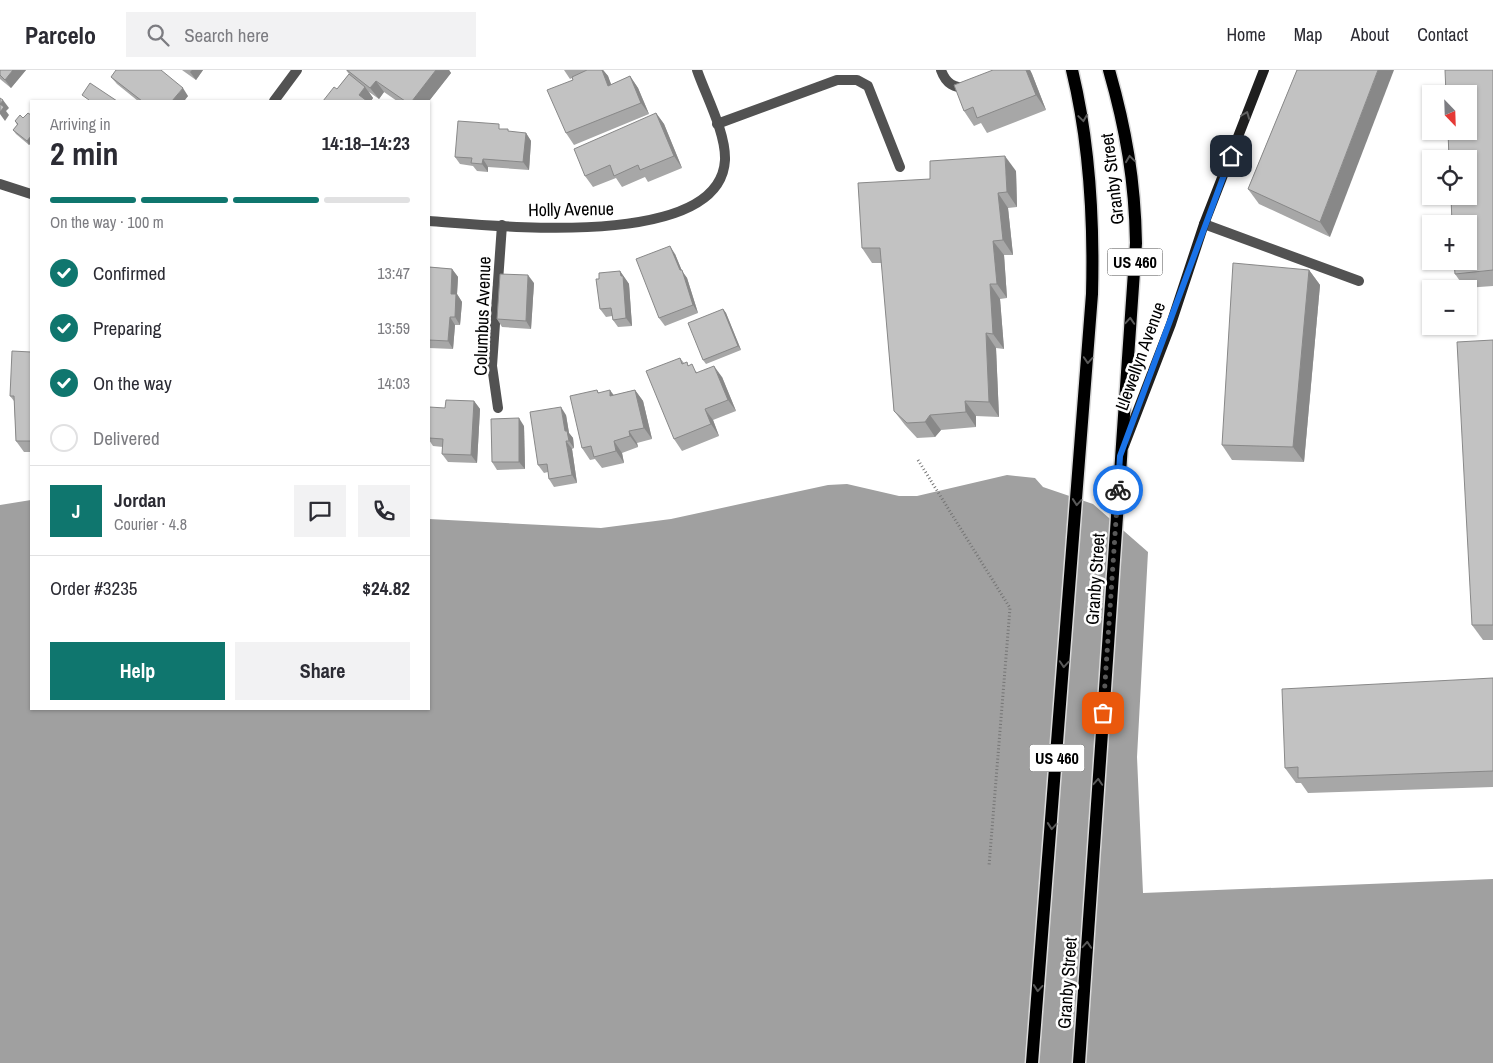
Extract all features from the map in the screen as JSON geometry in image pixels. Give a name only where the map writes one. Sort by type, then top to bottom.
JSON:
[{"type":"main road","name":"Granby Street","points":[[1032,1063],[1092,294],[1093,247],[1089,158],[1081,108],[1072,70]]},
{"type":"main road","name":"Granby Street","points":[[1078,1063],[1136,242],[1135,194],[1130,153],[1109,70]]},
{"type":"street","points":[[275,100],[297,70]]},
{"type":"street","points":[[696,70],[717,124],[836,80],[857,80],[868,86],[900,167]]},
{"type":"street","points":[[941,70],[944,79],[954,87],[971,87]]},
{"type":"street","name":"Llewellyn Avenue","points":[[1120,456],[1170,324],[1204,224],[1264,70]]},
{"type":"street","name":"Holly Avenue","points":[[430,221],[568,228],[620,224],[676,214],[691,208],[708,196],[720,179],[725,160],[723,141],[717,124]]},
{"type":"street","points":[[0,184],[30,194]]},
{"type":"street","points":[[1204,224],[1359,281]]},
{"type":"street","name":"Columbus Avenue","points":[[498,408],[492,366],[502,225]]},
{"type":"path","points":[[918,460],[1010,608],[989,866]]},
{"type":"shaded area","points":[[1007,475],[1035,478],[1043,487],[1093,504],[1148,552],[1137,757],[1143,893],[1493,879],[1493,1063],[0,1063],[0,505],[30,500],[30,710],[430,710],[430,519],[601,528],[671,519],[828,485],[847,484],[899,496],[917,496]]},
{"type":"building","points":[[0,70],[13,70],[5,80],[0,75]]},
{"type":"building","points":[[116,70],[161,70],[183,88],[173,100],[141,100],[111,77]]},
{"type":"building","points":[[347,70],[436,70],[413,100],[404,100],[376,81],[370,88]]},
{"type":"building","points":[[587,70],[602,70],[608,86],[630,76],[641,103],[566,133],[547,90],[573,80],[572,77]]},
{"type":"building","points":[[993,70],[1026,70],[1036,95],[977,118],[973,107],[964,111],[954,85]]},
{"type":"building","points":[[1297,70],[1378,70],[1320,222],[1248,189]]},
{"type":"building","points":[[1445,70],[1493,70],[1493,270],[1455,274],[1455,270],[1477,270],[1477,215],[1452,215],[1451,205],[1477,205],[1477,150],[1449,150],[1448,140],[1478,140],[1478,85],[1446,85]]},
{"type":"building","points":[[349,74],[365,87],[359,95],[366,100],[324,100],[334,87],[337,89]]},
{"type":"building","points":[[90,83],[116,100],[89,100],[82,95]]},
{"type":"building","points":[[0,104],[4,107],[0,112]]},
{"type":"building","points":[[28,113],[30,114],[30,137],[27,141],[13,130],[18,124],[15,121],[20,115],[23,118]]},
{"type":"building","points":[[656,113],[674,156],[640,170],[638,165],[614,176],[610,165],[585,176],[574,149]]},
{"type":"building","points":[[458,121],[499,124],[499,129],[526,133],[523,162],[483,159],[482,164],[471,163],[472,158],[455,157]]},
{"type":"building","points":[[1005,156],[1007,192],[998,193],[1003,240],[993,241],[997,284],[990,284],[993,334],[986,333],[989,402],[965,401],[966,412],[930,415],[925,422],[907,423],[894,411],[880,248],[862,248],[858,183],[930,179],[930,161]]},
{"type":"building","points":[[670,246],[680,270],[682,270],[693,305],[659,318],[636,259]]},
{"type":"building","points":[[1233,263],[1309,270],[1293,447],[1222,445]]},
{"type":"building","points":[[430,267],[452,269],[451,294],[456,294],[455,317],[450,317],[448,341],[430,340]]},
{"type":"building","points":[[620,271],[621,276],[623,276],[626,318],[613,320],[611,308],[600,309],[596,279],[599,279],[599,273]]},
{"type":"building","points":[[500,274],[528,275],[526,321],[497,319]]},
{"type":"building","points":[[723,309],[738,346],[703,360],[688,323]]},
{"type":"building","points":[[1493,340],[1493,625],[1472,625],[1457,342]]},
{"type":"building","points":[[12,351],[30,352],[30,441],[16,441],[14,396],[10,396]]},
{"type":"building","points":[[680,358],[682,364],[687,362],[688,366],[692,364],[696,373],[714,366],[728,400],[705,409],[711,424],[674,439],[646,371]]},
{"type":"building","points":[[597,390],[598,393],[610,390],[610,396],[635,390],[644,428],[629,431],[630,436],[614,441],[616,451],[594,457],[591,446],[582,448],[570,396]]},
{"type":"building","points":[[446,400],[474,401],[471,455],[442,454],[443,439],[430,438],[430,407],[445,408]]},
{"type":"building","points":[[561,407],[565,431],[567,431],[569,441],[566,441],[572,475],[549,479],[547,464],[538,465],[530,412]]},
{"type":"building","points":[[519,418],[519,462],[492,462],[491,419]]},
{"type":"building","points":[[1493,678],[1493,771],[1298,778],[1298,767],[1285,768],[1282,689]]},
{"type":"way so far","points":[[1103,713],[1118,490]]},
{"type":"route","points":[[1118,490],[1120,456],[1170,324],[1204,224],[1231,156]]}]
